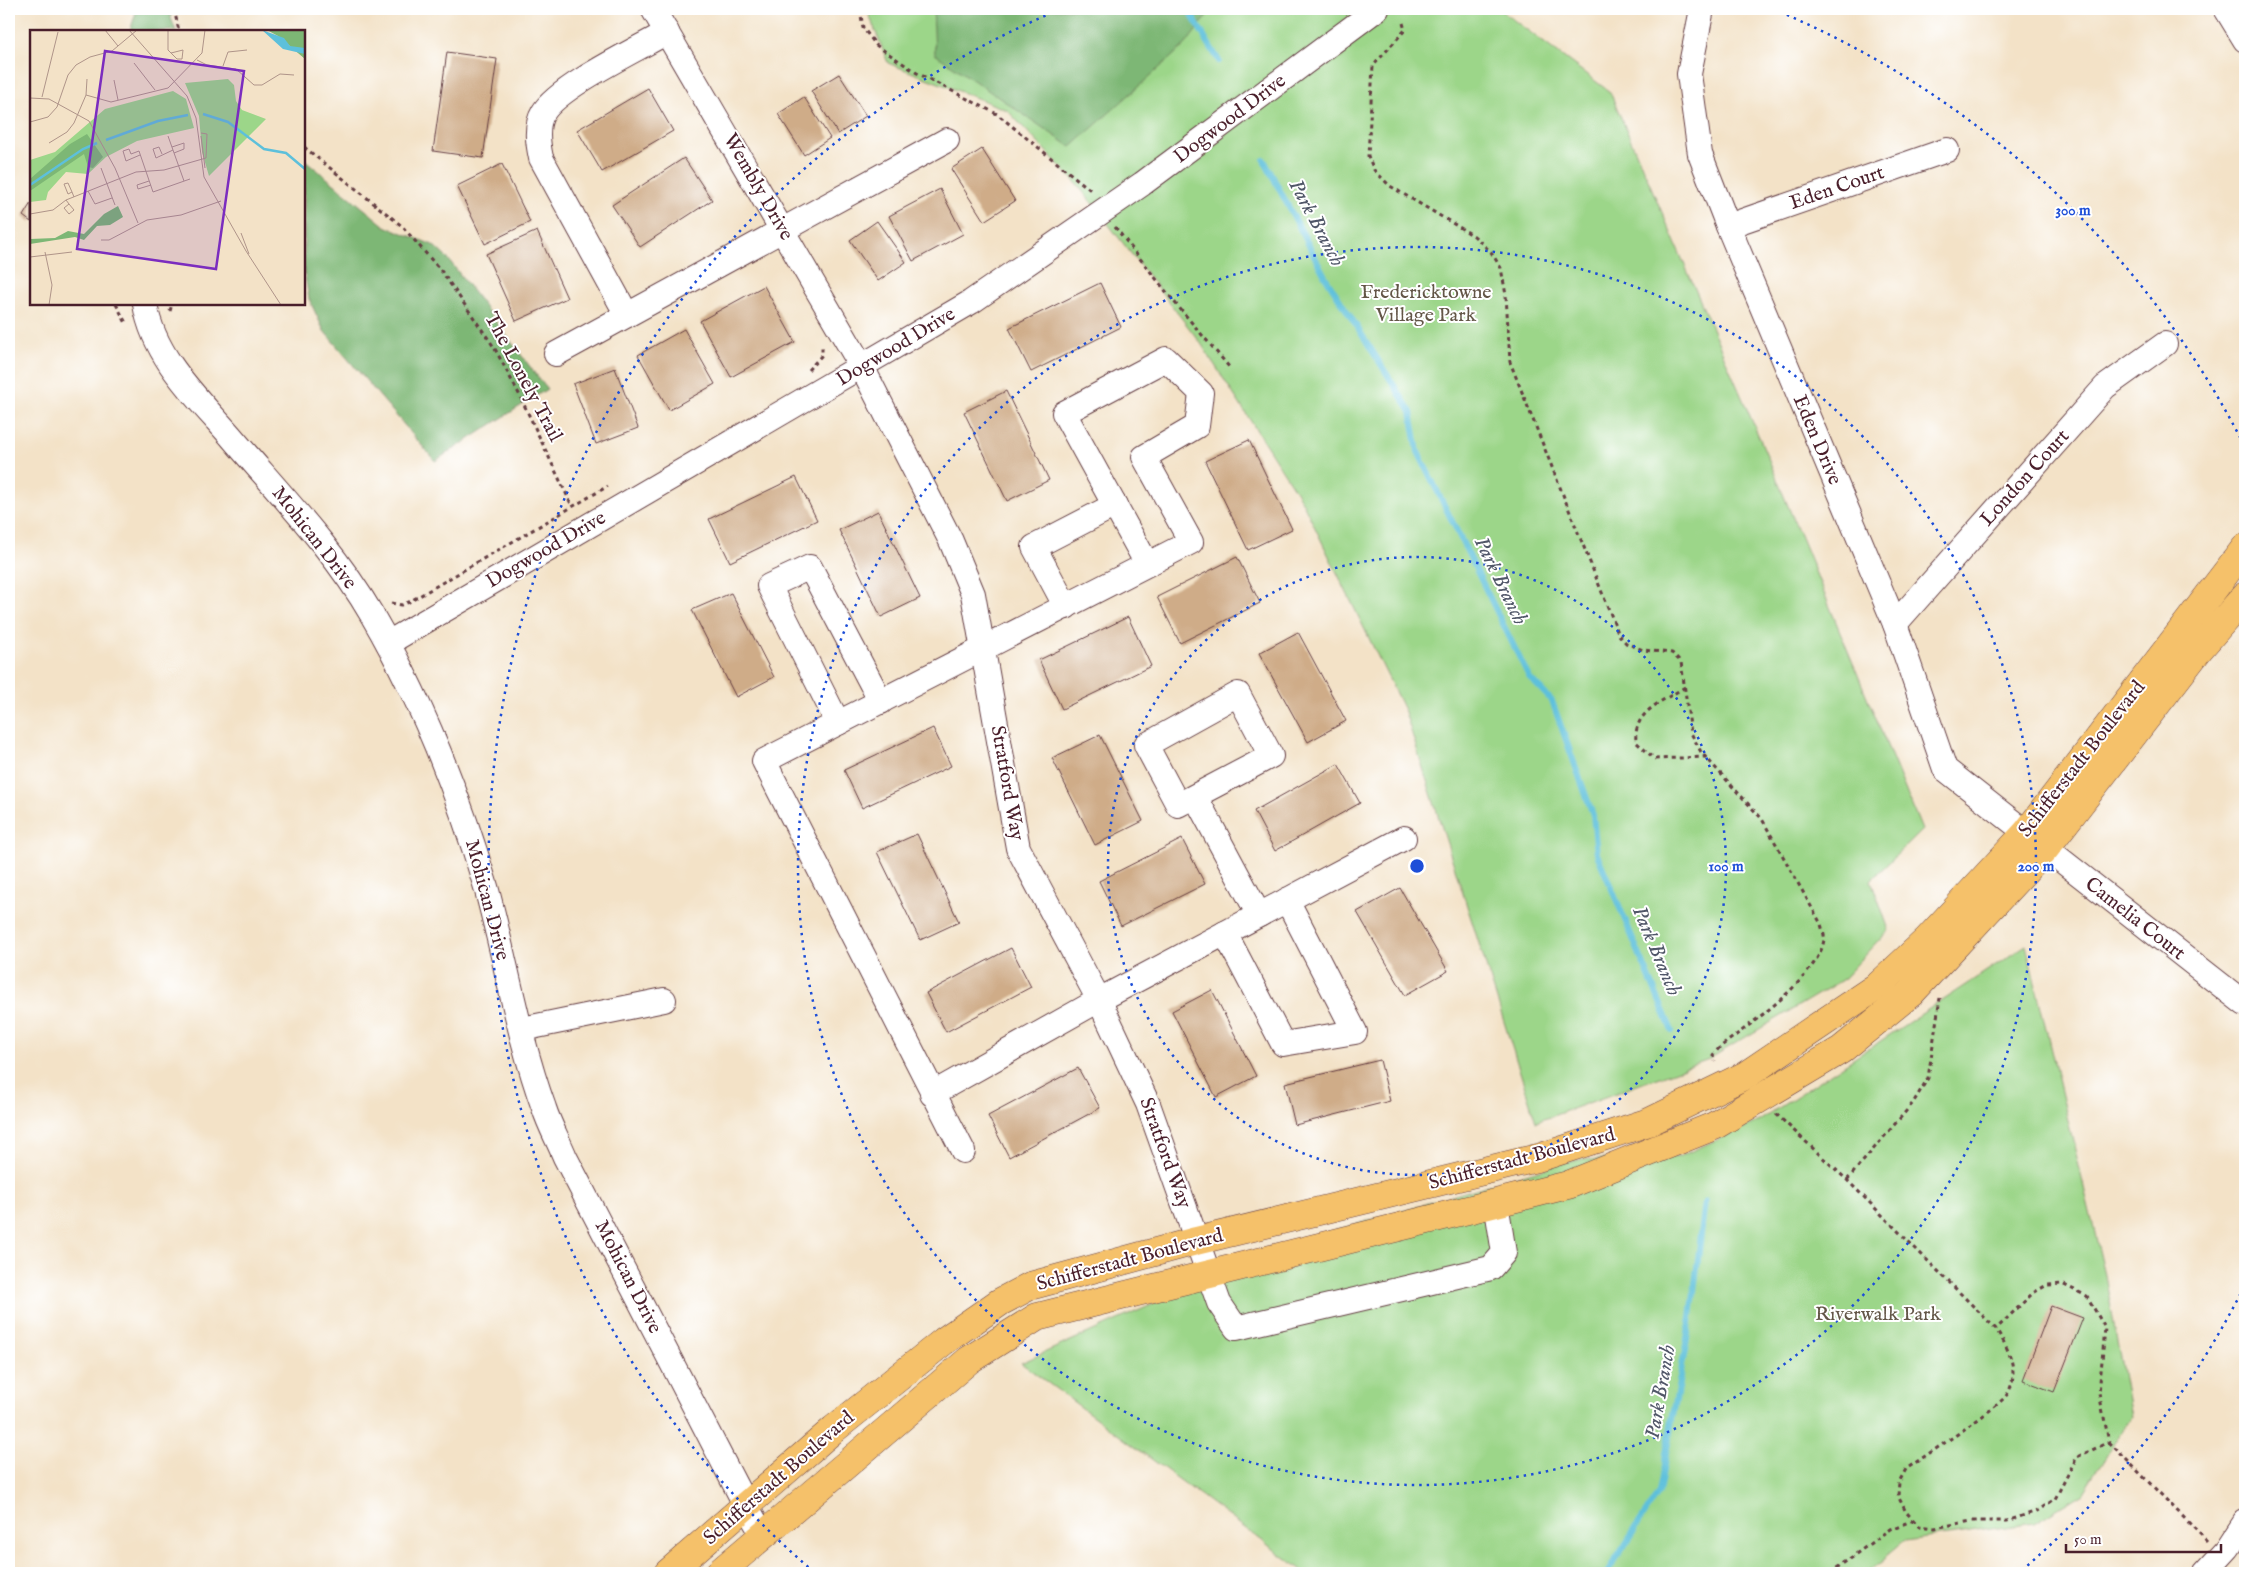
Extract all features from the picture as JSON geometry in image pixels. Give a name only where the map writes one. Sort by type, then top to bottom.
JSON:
[{"type":"main road","name":"Schifferstadt Boulevard","points":[[668,1573],[834,1429],[944,1341],[1000,1302],[1030,1286],[1196,1241],[1541,1158],[1649,1122],[1746,1075],[1879,985],[2036,840],[2245,548]]},
{"type":"main road","name":"Schifferstadt Boulevard","points":[[719,1573],[969,1360],[1037,1317],[1086,1303],[1210,1275],[1568,1185],[1714,1126],[1841,1050],[1911,993],[2036,840],[2245,596]]},
{"type":"street","name":"Wembly Drive","points":[[654,9],[862,367]]},
{"type":"street","name":"Dogwood Drive","points":[[388,643],[971,302],[1228,121],[1377,9]]},
{"type":"street","name":"Eden Drive","points":[[1702,9],[1689,74],[1700,154],[1728,226],[1895,624],[1945,769],[2036,840]]},
{"type":"street","points":[[2226,9],[2245,40]]},
{"type":"street","points":[[628,315],[541,158],[537,138],[542,114],[557,95],[667,32]]},
{"type":"street","points":[[556,354],[947,140]]},
{"type":"street","name":"Eden Court","points":[[1728,226],[1947,150]]},
{"type":"street","name":"Mohican Drive","points":[[145,305],[155,340],[178,375],[320,542],[366,605],[388,643],[435,738],[458,798],[486,889],[544,1108],[565,1156],[763,1536]]},
{"type":"street","name":"London Court","points":[[1895,624],[2105,387],[2165,344]]},
{"type":"street","points":[[963,1151],[932,1094],[764,761],[1191,542],[1144,457],[1197,426],[1201,393],[1166,359],[1064,413],[1147,564]]},
{"type":"street","name":"Stratford Way","points":[[862,367],[951,541],[973,594],[1018,848],[1099,1000],[1148,1104],[1219,1303],[1236,1328],[1491,1268],[1504,1253],[1496,1203]]},
{"type":"street","points":[[1066,606],[1034,547],[1115,505]]},
{"type":"street","points":[[838,723],[769,586],[810,567],[881,702]]},
{"type":"street","points":[[1238,694],[1271,756],[1195,796],[1178,805],[1146,744],[1238,694]]},
{"type":"street","points":[[1195,796],[1259,915]]},
{"type":"street","points":[[932,1094],[1099,1000],[1404,838]]},
{"type":"street","name":"Camelia Court","points":[[2036,840],[2245,1004]]},
{"type":"street","points":[[1225,933],[1283,1044],[1355,1032],[1287,900]]},
{"type":"street","points":[[522,1030],[664,1000]]},
{"type":"street","points":[[2204,1573],[2221,1556],[2245,1522]]},
{"type":"path","points":[[174,9],[180,30]]},
{"type":"path","points":[[860,9],[862,28],[876,45],[917,73],[997,114],[1091,190],[1122,238],[1230,368]]},
{"type":"path","points":[[1403,23],[1405,30],[1373,66],[1368,156],[1374,170],[1390,186],[1474,236],[1491,252],[1500,268],[1509,316],[1510,362],[1619,635],[1626,643],[1643,650],[1672,653],[1682,662],[1691,733],[1705,757],[1762,819],[1821,924],[1824,938],[1820,954],[1808,972],[1776,1004],[1720,1047],[1713,1055],[1715,1061]]},
{"type":"path","name":"The Lonely Trail","points":[[305,148],[402,226],[447,279],[494,347],[519,394],[572,506]]},
{"type":"path","points":[[116,305],[127,326]]},
{"type":"path","points":[[170,317],[172,305]]},
{"type":"path","points":[[805,372],[822,355],[821,341]]},
{"type":"path","points":[[385,600],[402,605],[409,602],[610,485]]},
{"type":"path","points":[[1685,687],[1643,714],[1635,729],[1636,742],[1655,759],[1705,757]]},
{"type":"path","points":[[1847,1180],[1914,1103],[1928,1078],[1936,1037],[1941,990]]},
{"type":"path","points":[[1774,1112],[1847,1180],[1996,1329],[2010,1351],[2013,1372],[2008,1394],[1906,1469],[1899,1482],[1898,1496],[1906,1512],[1920,1526],[1935,1528],[1971,1521],[2006,1521],[2038,1511],[2055,1499],[2077,1457],[2109,1442]]},
{"type":"path","points":[[1996,1329],[2033,1293],[2047,1285],[2062,1284],[2087,1296],[2105,1328],[2098,1393],[2109,1442],[2221,1556]]},
{"type":"path","points":[[1830,1573],[1890,1529],[1914,1520]]},
{"type":"green space","points":[[137,9],[172,9],[171,18],[176,30],[130,30]]},
{"type":"green space","name":"Fredericktowne Village Park","points":[[860,9],[1499,9],[1610,92],[1769,460],[1922,830],[1871,880],[1889,930],[1842,980],[1709,1059],[1536,1122],[1405,712],[1302,501],[1200,342],[1077,184],[1007,110],[888,63],[868,12]]},
{"type":"green space","points":[[933,9],[1212,9],[1186,44],[1071,147],[935,54]]},
{"type":"green space","points":[[305,160],[385,226],[433,245],[449,260],[547,389],[435,461],[324,331],[309,299],[305,277]]},
{"type":"green space","name":"Riverwalk Park","points":[[2026,945],[2105,1275],[2131,1417],[2083,1493],[2034,1523],[1905,1541],[1867,1573],[1306,1573],[1021,1363],[1286,1245],[1573,1160],[1678,1157],[1759,1121]]},
{"type":"building","points":[[447,52],[497,59],[483,158],[433,151]]},
{"type":"building","points":[[839,74],[866,116],[838,134],[811,91]]},
{"type":"building","points":[[648,88],[673,131],[602,172],[577,130]]},
{"type":"building","points":[[804,97],[830,138],[804,155],[778,114]]},
{"type":"building","points":[[982,149],[1015,201],[984,221],[951,169]]},
{"type":"building","points":[[684,158],[712,200],[640,247],[612,205]]},
{"type":"building","points":[[502,164],[530,222],[485,244],[457,186]]},
{"type":"building","points":[[940,189],[963,234],[913,261],[889,216]]},
{"type":"building","points":[[30,205],[30,221],[23,216]]},
{"type":"building","points":[[877,221],[906,262],[878,281],[850,240]]},
{"type":"building","points":[[537,231],[567,298],[516,321],[486,254]]},
{"type":"building","points":[[1100,283],[1121,327],[1031,372],[1009,328]]},
{"type":"building","points":[[764,286],[795,342],[731,377],[700,321]]},
{"type":"building","points":[[684,329],[715,384],[669,410],[638,355]]},
{"type":"building","points":[[615,368],[638,428],[596,444],[573,384]]},
{"type":"building","points":[[1006,391],[1049,480],[1007,501],[964,412]]},
{"type":"building","points":[[1249,440],[1292,529],[1248,550],[1205,461]]},
{"type":"building","points":[[796,477],[817,520],[730,562],[709,519]]},
{"type":"building","points":[[878,511],[920,598],[881,617],[839,530]]},
{"type":"building","points":[[1237,557],[1260,603],[1180,643],[1157,597]]},
{"type":"building","points":[[731,593],[774,677],[736,697],[692,610]]},
{"type":"building","points":[[1128,617],[1151,666],[1062,709],[1039,660]]},
{"type":"building","points":[[1298,632],[1346,721],[1308,742],[1259,653]]},
{"type":"building","points":[[933,728],[951,766],[862,808],[844,770]]},
{"type":"building","points":[[1100,735],[1143,821],[1095,845],[1052,758]]},
{"type":"building","points":[[1338,764],[1360,803],[1275,851],[1254,811]]},
{"type":"building","points":[[917,834],[959,922],[920,940],[877,852]]},
{"type":"building","points":[[1182,839],[1205,884],[1121,926],[1099,881]]},
{"type":"building","points":[[1400,888],[1448,971],[1405,995],[1357,912]]},
{"type":"building","points":[[1011,948],[1031,987],[946,1032],[926,993]]},
{"type":"building","points":[[1212,990],[1256,1076],[1216,1097],[1172,1011]]},
{"type":"building","points":[[1380,1060],[1390,1101],[1295,1125],[1285,1083]]},
{"type":"building","points":[[1078,1068],[1100,1108],[1009,1157],[988,1116]]},
{"type":"building","points":[[2051,1306],[2083,1318],[2054,1392],[2023,1380]]},
{"type":"waterway","name":"Park Branch","points":[[1188,9],[1219,61]]},
{"type":"waterway","name":"Park Branch","points":[[1264,160],[1326,278],[1411,412],[1418,452],[1529,677],[1552,701],[1593,815],[1597,854],[1672,1031]]},
{"type":"waterway","name":"Park Branch","points":[[1607,1573],[1659,1492],[1691,1317],[1705,1201]]}]
